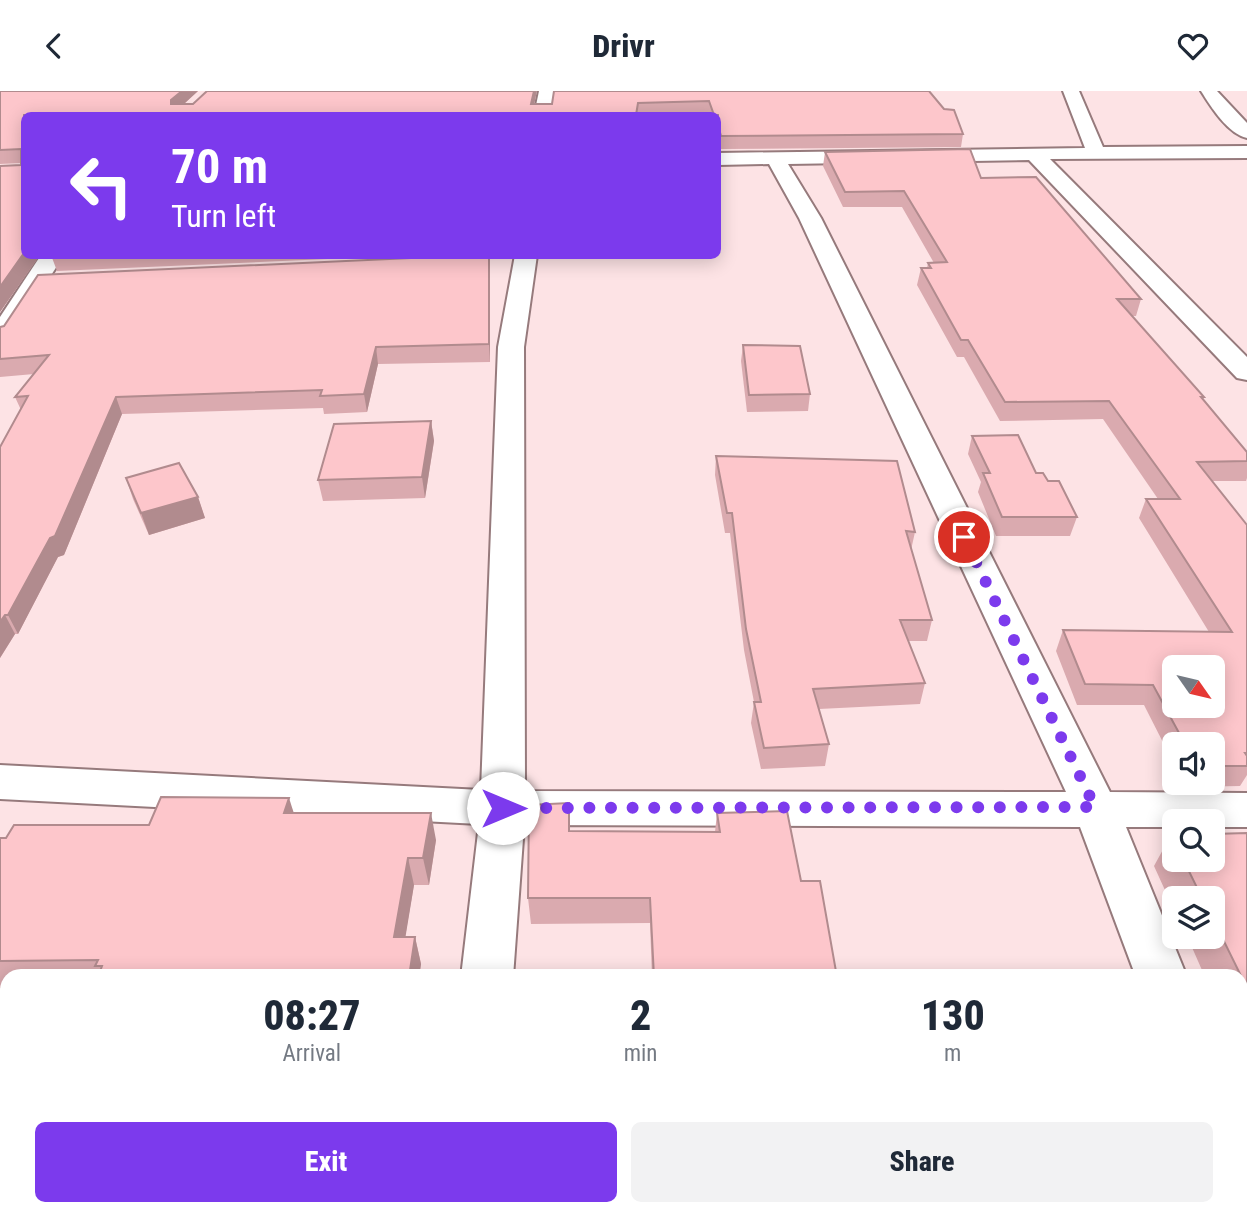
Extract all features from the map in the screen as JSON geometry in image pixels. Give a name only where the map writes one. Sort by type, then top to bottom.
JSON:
[{"type":"street","points":[[543,112],[547,91]]},
{"type":"street","points":[[1052,91],[1071,91],[1096,153]]},
{"type":"street","points":[[1209,91],[1219,106],[1247,133]]},
{"type":"street","points":[[721,159],[1247,152]]},
{"type":"street","points":[[1034,154],[1247,372]]},
{"type":"street","points":[[776,160],[810,218],[1095,807],[1159,969]]},
{"type":"street","points":[[0,336],[50,259]]},
{"type":"street","points":[[488,969],[503,808],[511,347],[517,259]]},
{"type":"street","points":[[35,282],[60,281]]},
{"type":"street","points":[[0,782],[503,808],[1095,807],[1247,810]]},
{"type":"building","points":[[0,91],[182,91],[171,100],[171,104],[193,104],[207,91],[534,91],[531,104],[552,104],[554,91],[929,91],[944,109],[954,110],[963,134],[721,136],[721,112],[713,112],[709,101],[638,103],[636,112],[21,112],[21,149],[0,150]]},
{"type":"building","points":[[970,149],[981,178],[1036,177],[1141,299],[1117,299],[1204,397],[1201,397],[1247,452],[1247,461],[1197,462],[1247,525],[1247,766],[1225,766],[1225,732],[1178,732],[1171,718],[1225,718],[1225,655],[1162,655],[1162,702],[1153,685],[1085,684],[1063,630],[1232,632],[1146,499],[1180,499],[1109,401],[1005,402],[968,340],[961,340],[921,268],[931,268],[928,263],[947,262],[904,191],[845,192],[825,152]]},
{"type":"building","points":[[21,165],[21,257],[0,287],[0,166]]},
{"type":"building","points":[[388,259],[489,259],[489,344],[376,347],[364,394],[320,396],[322,390],[116,397],[55,536],[50,538],[8,615],[0,622],[0,447],[28,396],[15,397],[49,355],[0,359],[0,327],[4,326],[38,275]]},
{"type":"building","points":[[743,345],[800,346],[810,394],[749,395]]},
{"type":"building","points":[[431,421],[422,477],[318,480],[334,424]]},
{"type":"building","points":[[1018,435],[1036,473],[1043,473],[1048,481],[1059,481],[1077,517],[1002,517],[983,473],[990,473],[972,436]]},
{"type":"building","points":[[716,456],[897,461],[915,532],[906,531],[932,620],[900,620],[925,683],[813,689],[829,744],[764,748],[754,702],[761,702],[746,629],[732,513],[727,513]]},
{"type":"building","points":[[179,463],[198,497],[141,513],[126,478]]},
{"type":"building","points":[[161,797],[289,798],[284,813],[431,813],[423,858],[408,858],[394,937],[415,937],[410,969],[101,969],[102,966],[95,966],[98,960],[0,961],[0,838],[6,838],[14,825],[149,825]]},
{"type":"building","points":[[569,803],[569,831],[720,832],[717,813],[787,811],[801,881],[820,881],[836,969],[654,969],[650,898],[528,898],[529,805]]},
{"type":"building","points":[[1247,833],[1247,969],[1238,969],[1225,943],[1225,886],[1196,886],[1189,872],[1225,872],[1225,834]]},
{"type":"route","points":[[503,808],[1095,807],[964,537]]}]
